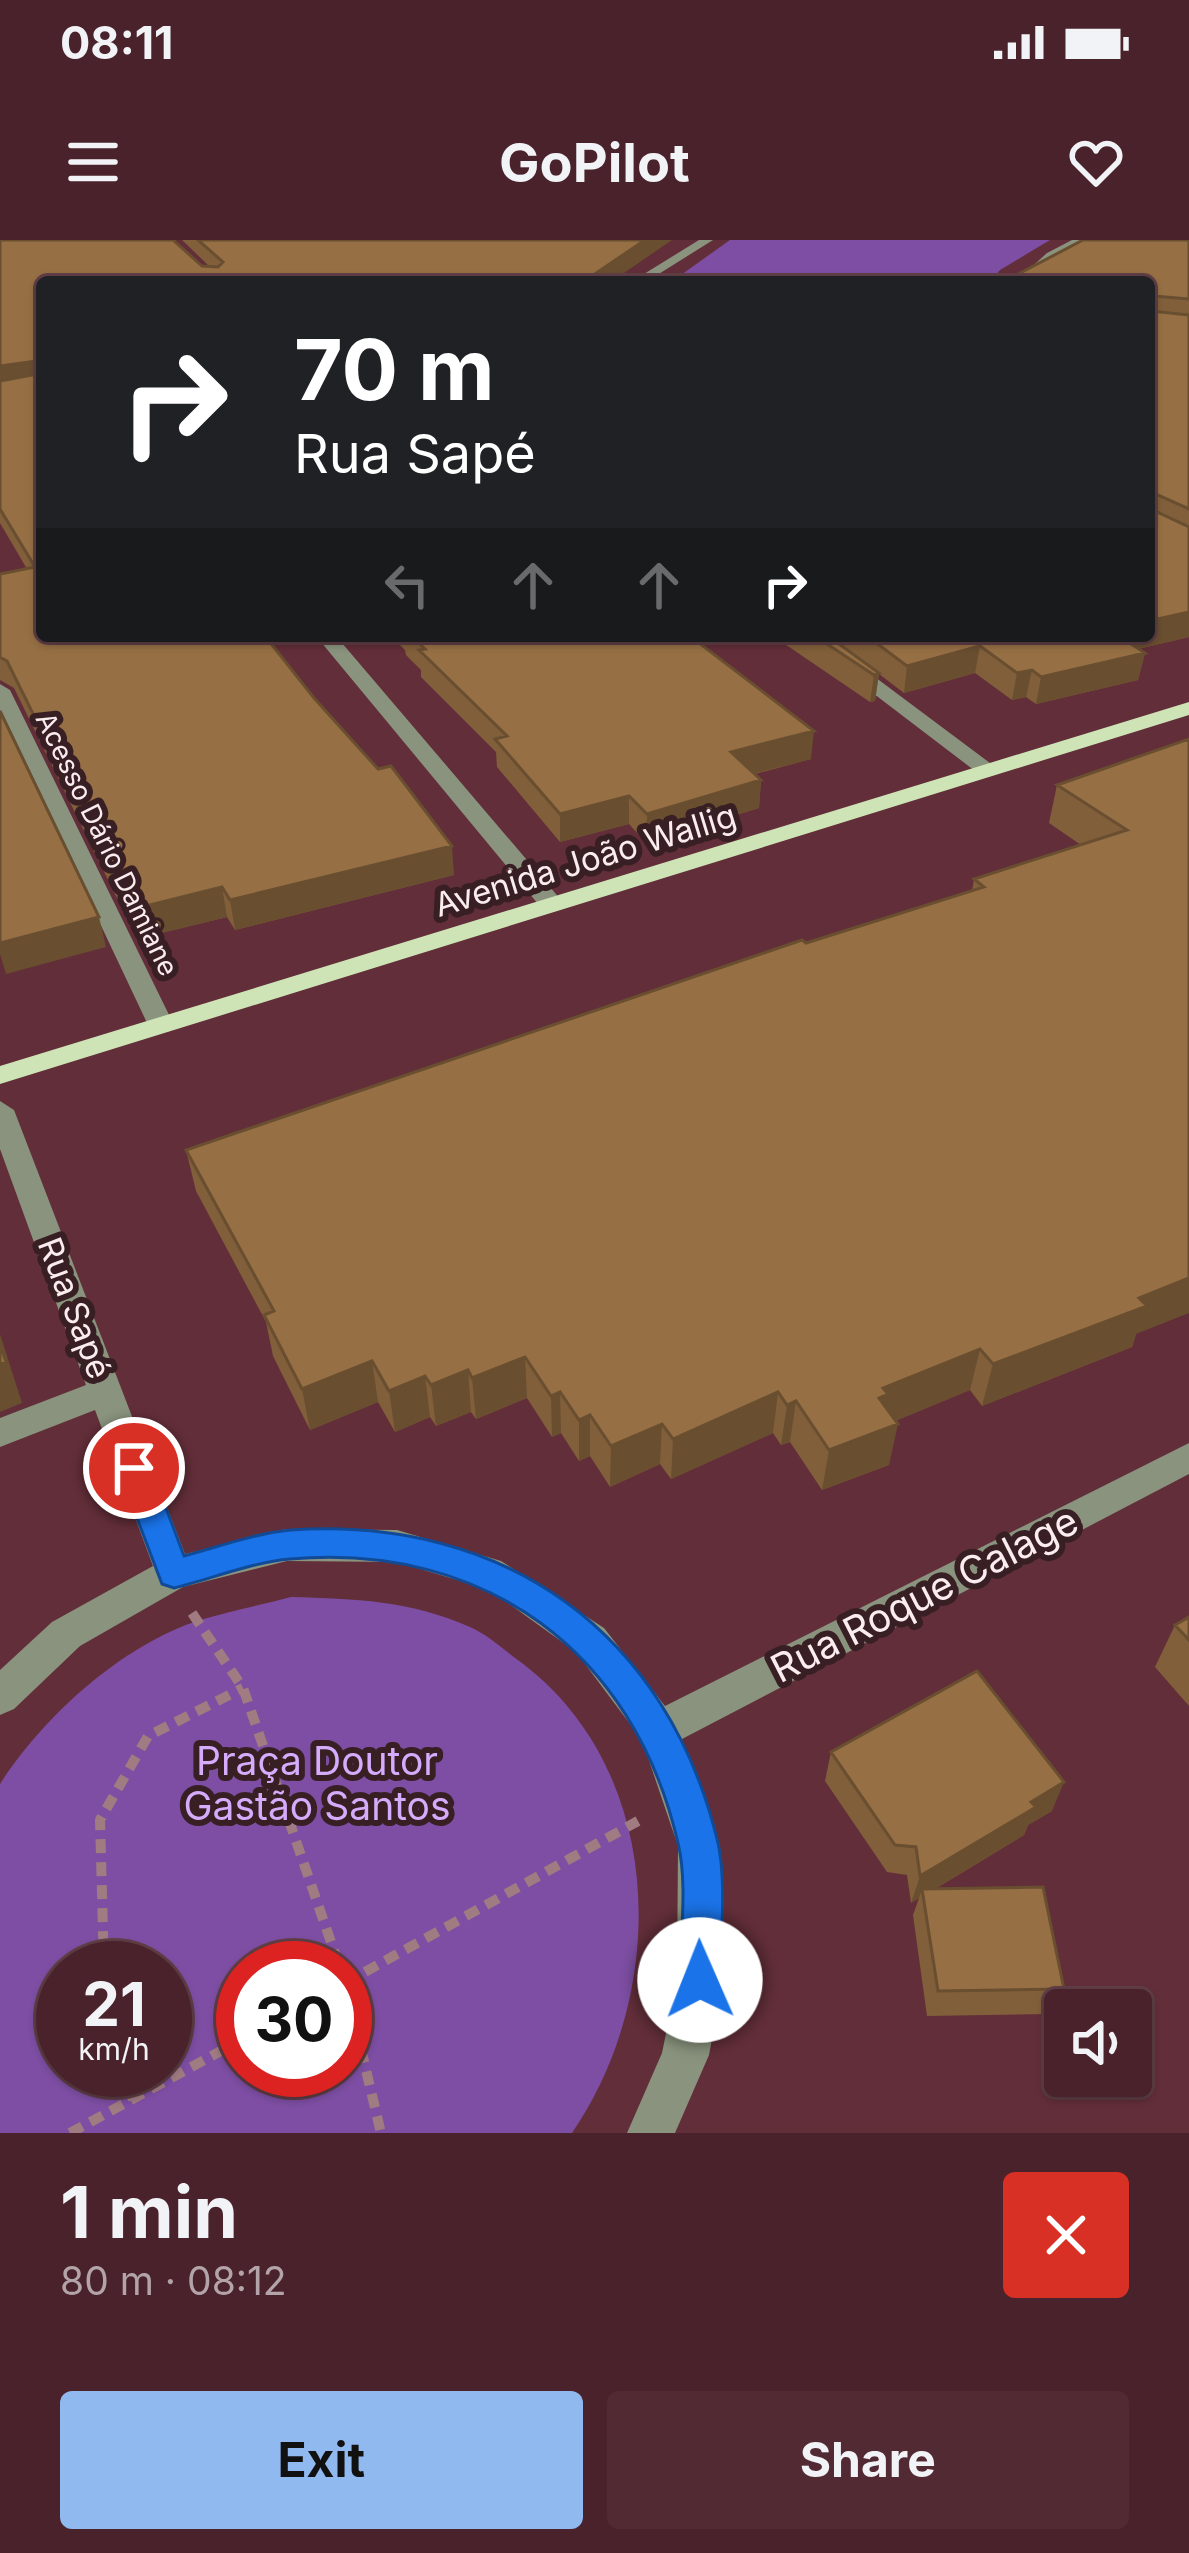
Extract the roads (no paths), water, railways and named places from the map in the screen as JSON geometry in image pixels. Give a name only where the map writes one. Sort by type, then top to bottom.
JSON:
[{"type":"main road","name":"Avenida João Wallig","points":[[0,1075],[1189,707]]},
{"type":"street","points":[[647,276],[707,240]]},
{"type":"street","points":[[1028,276],[1051,255],[1082,240]]},
{"type":"street","points":[[331,642],[552,905]]},
{"type":"street","points":[[816,642],[987,769]]},
{"type":"street","name":"Acesso Dário Damiane","points":[[0,690],[160,1025]]},
{"type":"street","name":"Rua Sapé","points":[[0,1110],[174,1573]]},
{"type":"street","points":[[0,1433],[107,1391]]},
{"type":"street","name":"Rua Roque Calage","points":[[659,1730],[1189,1457]]},
{"type":"street","points":[[0,1696],[66,1634],[174,1573],[287,1545],[397,1546],[501,1577],[590,1640],[659,1730],[699,1846],[700,1980],[685,2055],[651,2133]]},
{"type":"park label","name":"Praça Doutor Gastão Santos","points":[[317,1782]]}]
